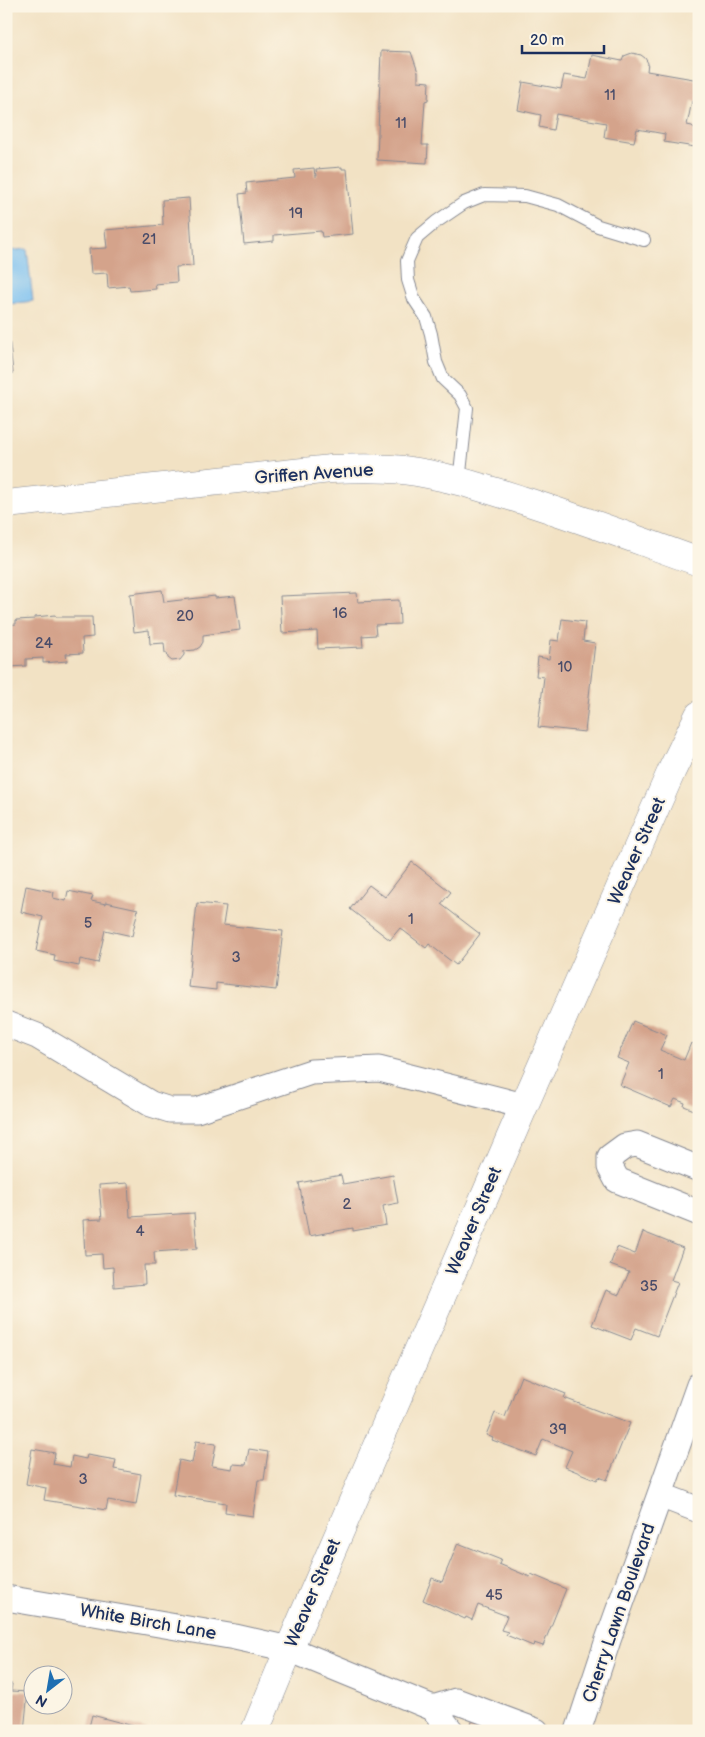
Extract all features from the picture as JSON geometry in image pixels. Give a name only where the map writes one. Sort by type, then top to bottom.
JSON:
[{"type":"main road","name":"Griffen Avenue","points":[[6,504],[331,469],[403,470],[459,482],[572,516],[699,562]]},
{"type":"main road","name":"Weaver Street","points":[[255,1731],[524,1106],[672,770],[699,715]]},
{"type":"street","points":[[6,1024],[37,1036],[151,1104],[170,1110],[197,1110],[311,1072],[379,1069],[524,1106]]},
{"type":"street","points":[[699,1169],[638,1144],[625,1146],[610,1157],[610,1167],[617,1180],[699,1213]]},
{"type":"street","name":"Cherry Lawn Boulevard","points":[[578,1731],[608,1640],[699,1384]]},
{"type":"street","points":[[660,1495],[699,1510]]},
{"type":"street","name":"White Birch Lane","points":[[6,1598],[226,1636],[289,1649]]},
{"type":"street","points":[[289,1649],[433,1708],[451,1731]]},
{"type":"street","points":[[433,1708],[456,1701],[536,1731]]},
{"type":"lane","points":[[459,482],[467,408],[460,395],[443,379],[436,362],[426,317],[414,299],[408,280],[407,261],[417,238],[464,203],[484,196],[525,196],[558,205],[598,226],[644,240]]},
{"type":"water","points":[[27,249],[33,301],[9,304],[6,279],[6,251]]},
{"type":"building","points":[[381,51],[411,52],[418,72],[418,81],[429,82],[428,100],[425,101],[422,145],[428,145],[427,163],[377,160]]},
{"type":"building","points":[[632,53],[645,58],[648,63],[647,71],[699,80],[699,101],[692,101],[687,125],[692,126],[698,131],[695,147],[664,142],[665,134],[637,129],[634,142],[604,137],[606,123],[556,114],[553,130],[539,127],[541,115],[518,110],[523,82],[561,89],[564,75],[587,79],[592,55],[622,61],[624,56]]},
{"type":"building","points":[[342,167],[342,169],[347,169],[353,234],[322,237],[321,231],[274,235],[274,241],[244,244],[239,194],[247,193],[246,183],[295,178],[294,170],[314,168],[315,176],[317,176],[316,169]]},
{"type":"building","points":[[189,198],[193,266],[176,267],[177,282],[155,284],[156,289],[130,291],[129,286],[108,288],[107,273],[91,274],[89,249],[107,248],[105,230],[163,225],[162,200]]},
{"type":"building","points":[[6,336],[9,336],[13,373],[6,374]]},
{"type":"building","points":[[162,590],[164,602],[215,596],[215,598],[235,596],[240,630],[203,635],[203,642],[200,647],[195,650],[184,651],[184,655],[180,660],[172,661],[168,658],[167,653],[165,653],[164,643],[150,644],[149,630],[134,632],[130,594]]},
{"type":"building","points":[[357,593],[358,602],[399,600],[400,624],[375,625],[376,635],[362,636],[363,647],[318,649],[317,631],[282,633],[280,596]]},
{"type":"building","points":[[55,615],[56,617],[92,617],[93,637],[82,638],[83,653],[66,654],[67,661],[43,663],[43,658],[26,659],[26,666],[9,667],[6,648],[6,625],[16,624],[16,620]]},
{"type":"building","points":[[562,619],[585,622],[583,641],[595,643],[585,732],[538,727],[544,677],[536,676],[538,657],[549,659],[551,640],[559,641]]},
{"type":"building","points":[[412,862],[451,892],[441,904],[480,934],[456,965],[429,944],[426,948],[400,928],[390,940],[350,909],[369,885],[385,897]]},
{"type":"building","points":[[26,886],[54,892],[53,898],[66,901],[68,891],[93,896],[91,901],[106,904],[106,902],[138,909],[132,936],[105,930],[98,963],[80,959],[79,966],[54,961],[55,955],[36,951],[43,917],[21,912]]},
{"type":"building","points":[[197,903],[226,906],[223,925],[283,931],[276,990],[216,983],[216,990],[188,987]]},
{"type":"building","points":[[633,1021],[667,1035],[660,1050],[684,1060],[691,1043],[699,1045],[699,1112],[684,1106],[685,1103],[675,1099],[671,1107],[620,1085],[629,1063],[617,1058]]},
{"type":"building","points":[[341,1175],[343,1184],[393,1175],[398,1203],[383,1206],[386,1225],[353,1231],[353,1228],[309,1236],[299,1183]]},
{"type":"building","points":[[128,1183],[130,1217],[194,1213],[197,1249],[154,1252],[155,1265],[144,1265],[145,1284],[114,1287],[113,1267],[103,1268],[102,1254],[85,1255],[83,1220],[102,1219],[99,1185]]},
{"type":"building","points":[[643,1232],[683,1248],[671,1280],[678,1282],[657,1336],[636,1328],[631,1340],[592,1325],[606,1290],[619,1295],[629,1272],[610,1265],[617,1247],[635,1254]]},
{"type":"building","points":[[521,1376],[566,1394],[564,1398],[630,1423],[607,1480],[599,1477],[597,1480],[565,1467],[572,1451],[543,1439],[536,1456],[492,1440],[493,1438],[486,1435],[495,1413],[505,1417]]},
{"type":"building","points":[[196,1441],[216,1444],[212,1466],[232,1469],[233,1464],[246,1465],[249,1449],[268,1452],[264,1480],[258,1480],[253,1516],[225,1512],[226,1503],[173,1495],[179,1460],[192,1463]]},
{"type":"building","points":[[32,1449],[55,1453],[53,1464],[70,1467],[72,1456],[86,1459],[87,1455],[116,1460],[114,1469],[141,1474],[136,1505],[108,1500],[106,1510],[44,1500],[46,1488],[26,1484]]},
{"type":"building","points":[[458,1543],[501,1560],[499,1564],[530,1577],[531,1574],[566,1589],[543,1646],[534,1643],[533,1646],[506,1635],[508,1632],[501,1630],[507,1616],[478,1605],[472,1620],[466,1617],[465,1619],[423,1600],[432,1578],[442,1582]]},
{"type":"building","points":[[6,1684],[12,1684],[11,1691],[22,1692],[22,1714],[26,1714],[24,1731],[6,1731]]},
{"type":"building","points":[[477,1711],[521,1731],[468,1731]]},
{"type":"building","points":[[92,1715],[148,1730],[88,1731]]}]
